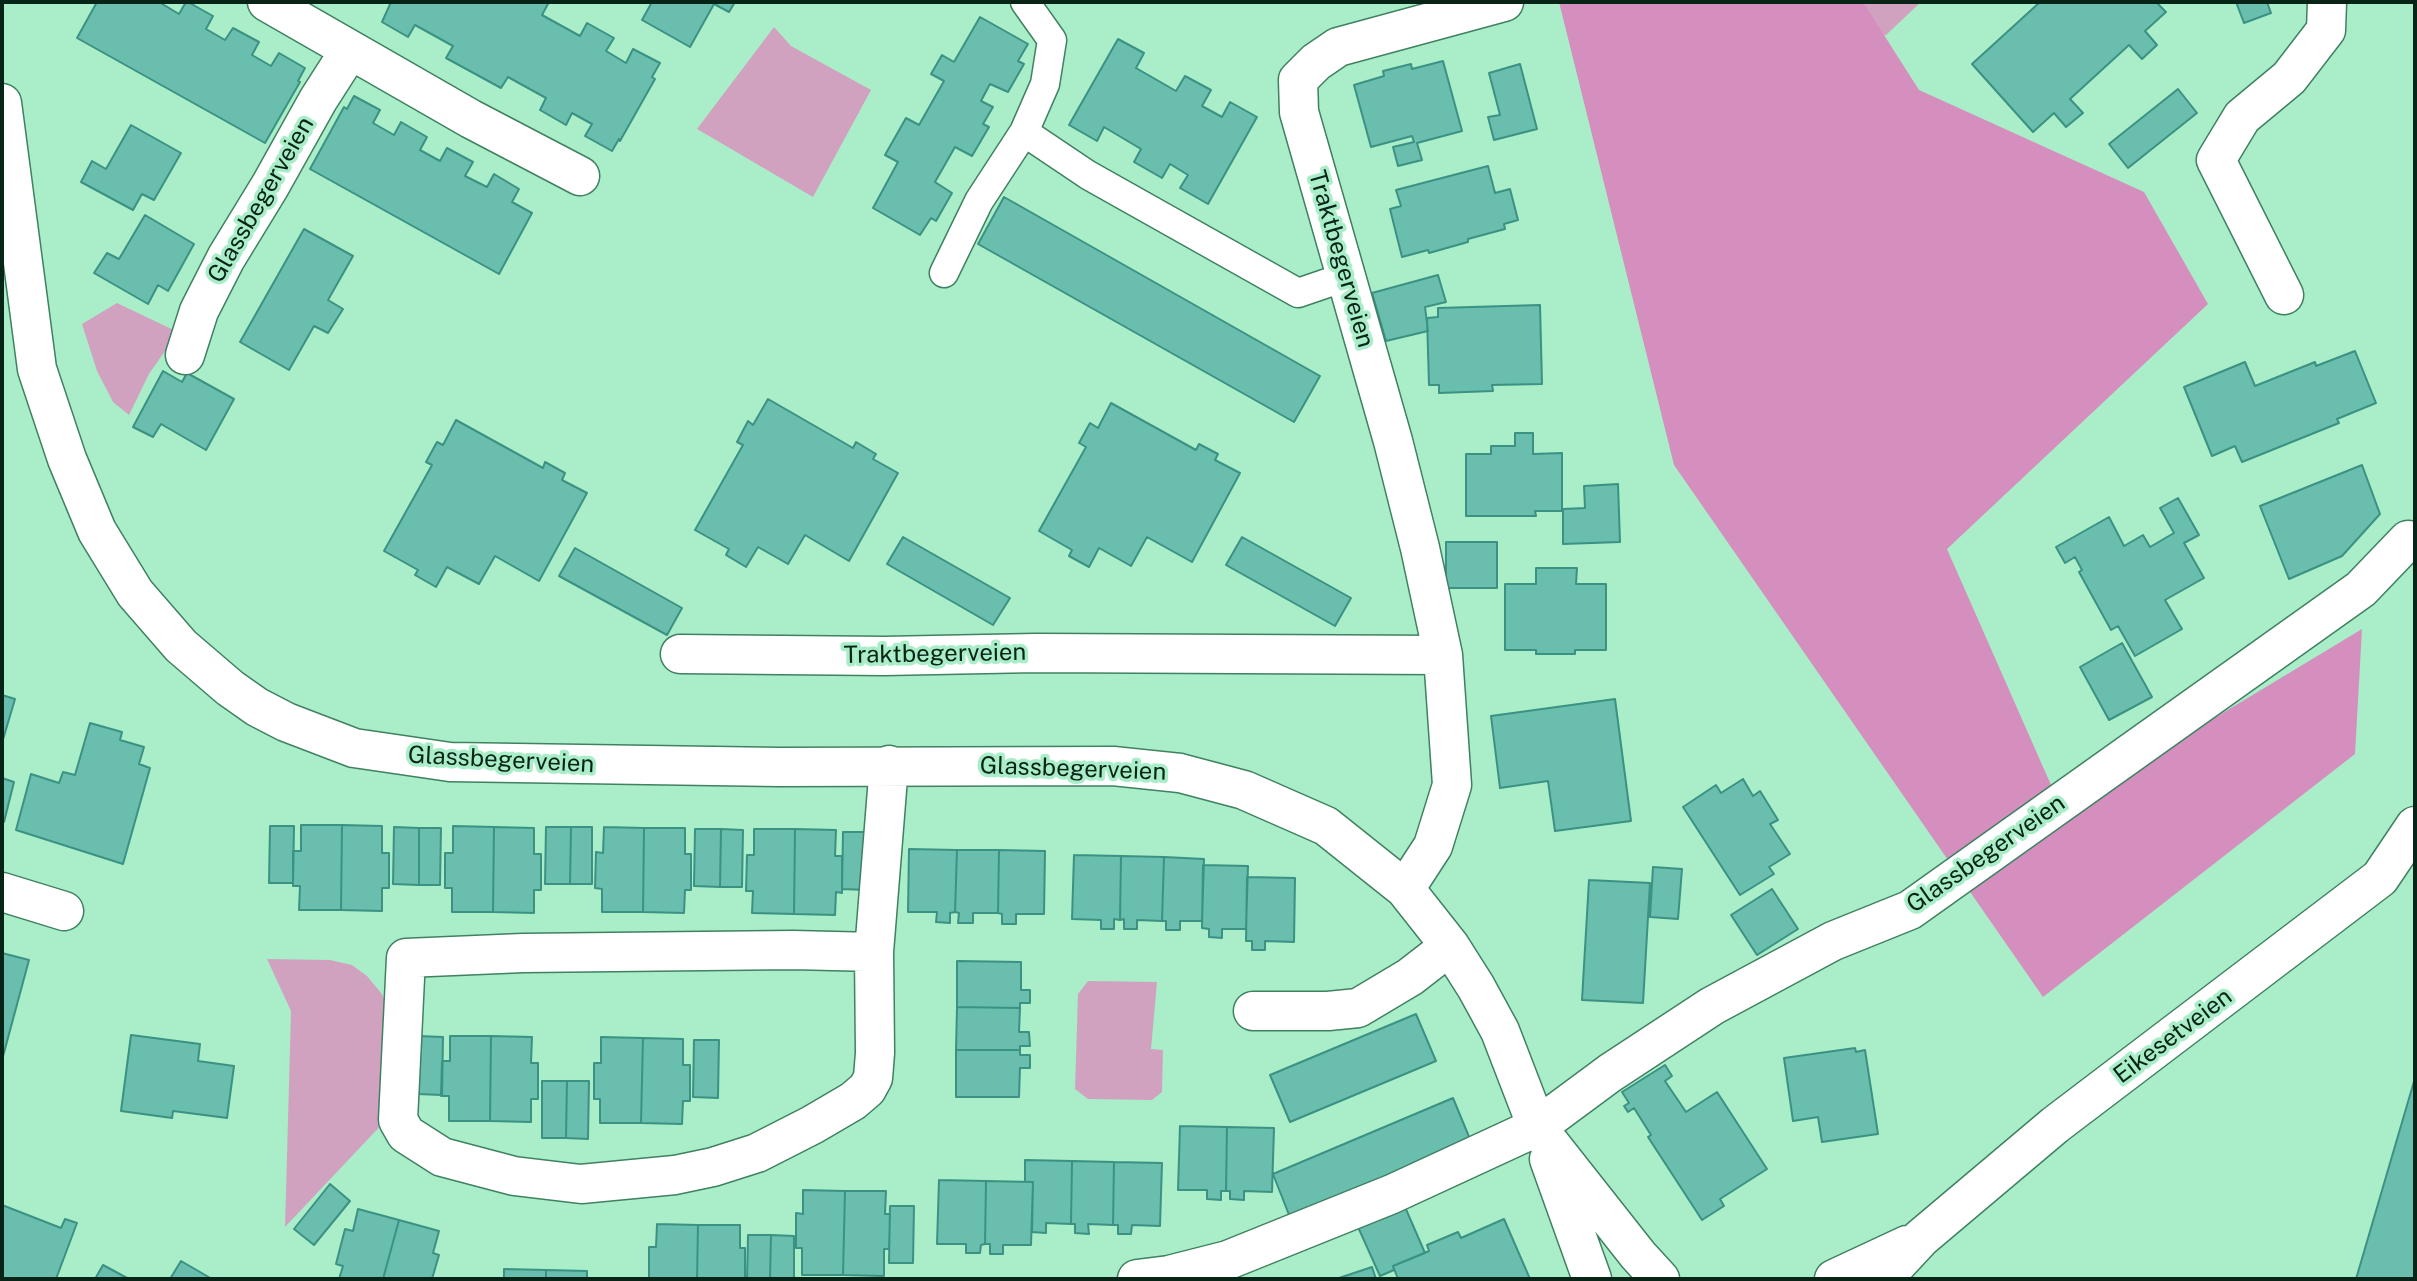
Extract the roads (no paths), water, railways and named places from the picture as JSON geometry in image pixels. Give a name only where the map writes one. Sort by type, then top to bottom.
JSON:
[{"type":"street","points":[[267,2],[471,119],[580,177]]},
{"type":"street","name":"Traktbegerveien","points":[[1405,889],[1433,846],[1452,785],[1443,655],[1393,441],[1299,112],[1298,80],[1316,62],[1338,47],[1504,2]]},
{"type":"street","points":[[2284,295],[2216,160],[2242,117],[2289,78],[2326,30],[2327,2]]},
{"type":"street","name":"Glassbegerveien","points":[[185,355],[199,311],[226,258],[350,50]]},
{"type":"street","name":"Glassbegerveien","points":[[2,103],[37,369],[67,460],[97,531],[135,593],[181,646],[230,688],[257,707],[286,722],[354,748],[450,762],[779,767],[1114,766],[1180,773],[1244,790],[1283,805],[1326,826],[1405,889],[1450,946],[1500,1031],[1592,1279]]},
{"type":"street","name":"Glassbegerveien","points":[[1138,1279],[1169,1275],[1228,1260],[1392,1194],[1537,1128],[1610,1073],[1712,1006],[1833,941],[1910,910],[2361,589],[2408,540]]},
{"type":"street","name":"Traktbegerveien","points":[[680,654],[1443,655]]},
{"type":"street","points":[[874,951],[584,952],[405,958],[398,1120],[407,1133],[442,1157],[514,1176],[581,1184],[675,1175],[713,1167],[757,1153],[853,1101],[867,1089],[873,1078],[874,951],[889,765]]},
{"type":"street","name":"Eikesetveien","points":[[1882,1279],[1921,1238],[2055,1125],[2379,878],[2415,826]]},
{"type":"street","points":[[2,892],[64,911]]},
{"type":"street","points":[[1253,1011],[1328,1011],[1358,1008],[1382,995],[1450,946]]},
{"type":"street","name":"Glassbegerveien","points":[[1537,1128],[1660,1279]]},
{"type":"street","name":"Eikesetveien","points":[[1834,1279],[1921,1238]]},
{"type":"lane","points":[[944,274],[979,201],[1024,132],[1045,84],[1052,40],[1025,2]]},
{"type":"lane","points":[[1024,132],[1088,175],[1298,293],[1345,277]]}]
